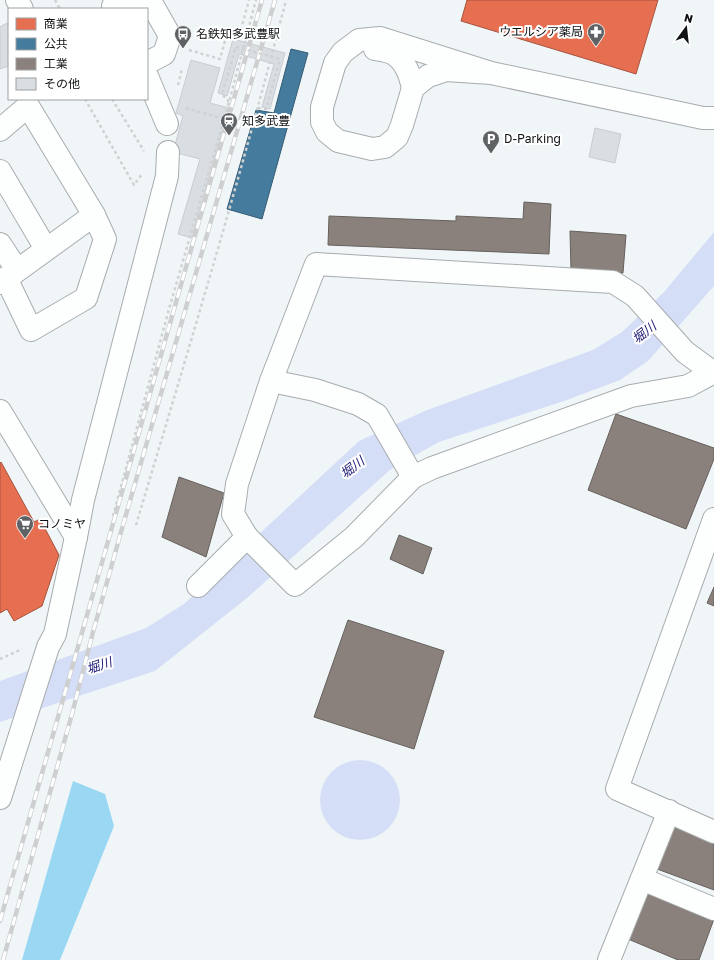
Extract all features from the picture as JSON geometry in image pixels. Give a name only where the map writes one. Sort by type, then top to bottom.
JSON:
[{"type":"street","points":[[112,5],[128,7],[141,0]]},
{"type":"street","points":[[145,0],[153,6],[170,36],[164,54],[148,62]]},
{"type":"street","points":[[343,52],[361,47],[374,48],[394,54],[410,73],[413,88],[397,137],[385,146],[372,149],[338,141],[327,132],[322,122],[322,107],[335,63],[343,52],[360,40],[380,38],[491,73],[703,118],[714,118]]},
{"type":"street","points":[[413,88],[428,76],[446,70],[491,73]]},
{"type":"street","points":[[148,78],[167,124]]},
{"type":"street","points":[[0,130],[28,106],[94,215],[105,239],[86,298],[31,330],[8,277],[0,244]]},
{"type":"street","points":[[0,798],[6,764],[23,723],[48,647],[55,634],[83,500],[167,176],[168,152]]},
{"type":"street","points":[[0,171],[46,249]]},
{"type":"street","points":[[8,277],[94,215]]},
{"type":"street","points":[[316,264],[613,282],[635,296],[684,352],[714,372],[688,386],[631,396],[432,468],[413,477],[354,537],[295,584],[247,537],[233,514],[237,484],[271,381],[316,264]]},
{"type":"street","points":[[271,381],[315,390],[358,404],[377,415],[413,477]]},
{"type":"street","points":[[0,411],[76,537]]},
{"type":"street","points":[[714,519],[617,789],[714,832]]},
{"type":"street","points":[[198,586],[247,537]]},
{"type":"street","points":[[609,960],[669,811]]},
{"type":"street","points":[[642,879],[714,908]]},
{"type":"path","points":[[188,50],[220,59],[228,30],[240,33],[249,0]]},
{"type":"path","points":[[112,516],[169,309],[229,102],[256,0]]},
{"type":"path","points":[[136,525],[195,328],[258,108],[286,0]]},
{"type":"path","points":[[229,102],[222,94],[236,47],[280,59],[266,109],[258,108]]},
{"type":"path","points":[[177,88],[183,65]]},
{"type":"path","points":[[86,100],[134,185],[146,168]]},
{"type":"path","points":[[180,106],[224,119]]},
{"type":"shaded area","points":[[73,781],[105,794],[114,826],[60,960],[22,960]]},
{"type":"water","name":"堀川","points":[[714,232],[714,286],[648,361],[620,380],[567,400],[439,442],[391,469],[247,598],[155,671],[0,722],[0,681],[146,628],[184,604],[359,441],[427,410],[593,350],[622,332],[664,292]]},
{"type":"water","points":[[360,760],[375,763],[388,772],[397,785],[400,800],[397,815],[388,828],[375,837],[360,840],[345,837],[332,828],[323,815],[320,800],[323,785],[332,772],[345,763]]},
{"type":"building: 商業","name":"ウエルシア薬局","points":[[467,0],[658,0],[636,74],[461,21]]},
{"type":"building: 商業","name":"コノミヤ","points":[[1,462],[34,522],[40,519],[59,555],[42,606],[14,621],[7,609],[0,613]]},
{"type":"building: 公共","points":[[291,49],[308,53],[262,219],[227,209],[256,110],[274,113]]},
{"type":"building: 工業","points":[[524,202],[551,204],[549,254],[328,245],[329,216],[456,221],[456,216],[523,219]]},
{"type":"building: 工業","points":[[570,231],[626,235],[623,273],[571,271]]},
{"type":"building: 工業","points":[[616,414],[714,448],[714,459],[686,529],[588,490]]},
{"type":"building: 工業","points":[[179,477],[224,493],[206,557],[162,537]]},
{"type":"building: 工業","points":[[399,535],[432,548],[423,574],[390,559]]},
{"type":"building: 工業","points":[[714,587],[714,606],[707,603]]},
{"type":"building: 工業","points":[[348,620],[444,651],[414,749],[314,717]]},
{"type":"building: 工業","points":[[674,827],[714,842],[714,890],[657,869]]},
{"type":"building: 工業","points":[[647,892],[714,919],[699,960],[678,960],[628,939]]},
{"type":"building: その他","points":[[7,23],[8,25],[8,66],[0,69],[0,27]]},
{"type":"building: その他","points":[[233,39],[285,53],[270,109],[262,107],[274,64],[239,54],[227,96],[218,93]]},
{"type":"building: その他","points":[[191,60],[220,68],[210,103],[229,108],[192,238],[178,234],[200,159],[173,152],[183,116],[176,113]]},
{"type":"building: その他","points":[[595,128],[621,134],[615,163],[589,157]]},
{"type":"railway","points":[[0,921],[262,0]]},
{"type":"railway","points":[[3,960],[123,525],[275,0]]},
{"type":"place","name":"ウエルシア薬局","points":[[596,47]]},
{"type":"place","name":"名鉄知多武豊駅","points":[[183,49]]},
{"type":"place","name":"知多武豊","points":[[229,136]]},
{"type":"place","name":"D-Parking","points":[[491,154]]},
{"type":"place","name":"コノミヤ","points":[[25,539]]}]
